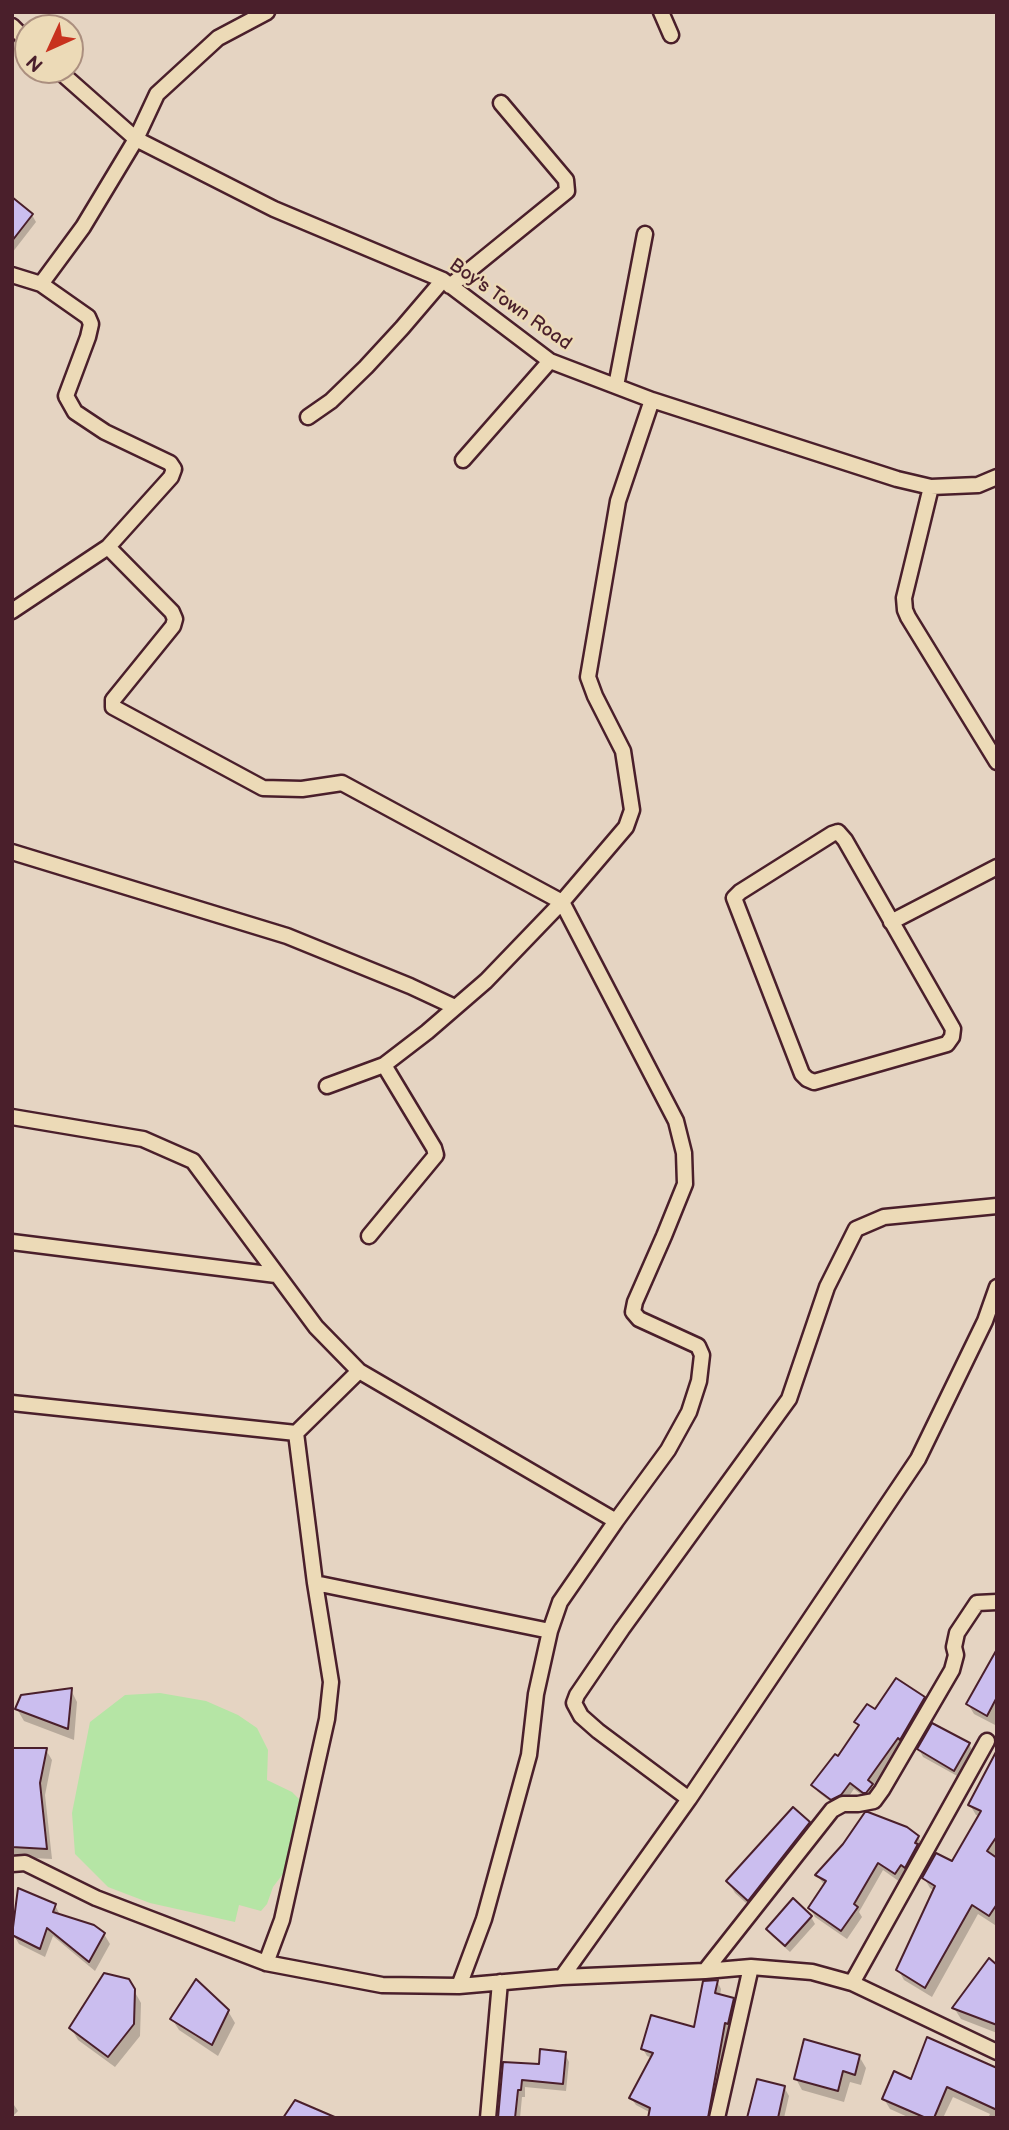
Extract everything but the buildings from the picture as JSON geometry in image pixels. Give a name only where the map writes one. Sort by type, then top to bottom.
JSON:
[{"type":"street","points":[[41,284],[83,227],[136,139],[157,94],[218,38],[267,12]]},
{"type":"street","points":[[660,12],[671,35]]},
{"type":"street","name":"Boy's Town Road","points":[[74,84],[136,139],[274,209],[447,283],[550,361],[652,400],[897,479],[931,487],[978,485],[997,477]]},
{"type":"street","points":[[308,417],[331,401],[447,283],[567,191],[566,180],[501,103]]},
{"type":"street","points":[[616,386],[645,234]]},
{"type":"street","points":[[12,275],[41,284],[88,317],[91,324],[88,337],[66,396],[75,412],[105,432],[170,463],[174,469],[172,477],[108,547],[12,611]]},
{"type":"street","points":[[463,460],[550,361]]},
{"type":"street","points":[[327,1086],[384,1065],[456,1007],[486,981],[562,902],[626,827],[632,810],[623,751],[588,677],[618,501],[652,400]]},
{"type":"street","points":[[931,487],[904,598],[905,610],[997,762]]},
{"type":"street","points":[[108,547],[175,618],[173,626],[113,700],[113,707],[263,788],[302,789],[342,783],[562,902],[676,1121],[684,1153],[685,1184],[633,1312],[639,1320],[698,1346],[702,1355],[699,1381],[689,1412],[668,1450],[560,1602],[536,1694],[529,1755],[484,1919],[459,1986]]},
{"type":"street","points":[[838,832],[891,922],[953,1029],[952,1037],[947,1044],[814,1082],[807,1080],[802,1074],[734,898],[838,832]]},
{"type":"street","points":[[12,852],[287,936],[456,1007]]},
{"type":"street","points":[[891,922],[997,867]]},
{"type":"street","points":[[369,1236],[436,1155],[384,1065]]},
{"type":"street","points":[[12,1117],[144,1139],[193,1161],[316,1327],[359,1371],[616,1521]]},
{"type":"street","points":[[689,1799],[581,1716],[574,1703],[577,1695],[789,1399],[827,1287],[856,1229],[884,1217],[997,1206]]},
{"type":"street","points":[[12,1242],[276,1275]]},
{"type":"street","points":[[562,1977],[689,1799],[918,1460],[985,1321],[997,1286]]},
{"type":"street","points":[[296,1433],[359,1371]]},
{"type":"street","points":[[12,1402],[296,1433]]},
{"type":"street","points":[[266,1963],[282,1920],[327,1720],[331,1682],[296,1433]]},
{"type":"street","points":[[315,1583],[551,1630]]},
{"type":"street","points":[[705,1972],[832,1810],[843,1804],[874,1801],[952,1670],[957,1633],[976,1603],[997,1602]]},
{"type":"street","points":[[852,1983],[986,1741]]},
{"type":"street","points":[[12,1864],[25,1863],[96,1898],[266,1963],[382,1985],[459,1986],[562,1977],[705,1972],[751,1967],[812,1972],[852,1983],[997,2052]]},
{"type":"street","points":[[717,2118],[751,1967]]},
{"type":"street","points":[[488,2118],[500,1982]]},
{"type":"green space","points":[[160,1693],[206,1701],[238,1715],[257,1728],[268,1750],[267,1780],[292,1792],[302,1802],[286,1870],[273,1887],[267,1904],[261,1911],[239,1905],[235,1922],[150,1903],[108,1887],[75,1854],[72,1813],[90,1722],[125,1695]]}]
